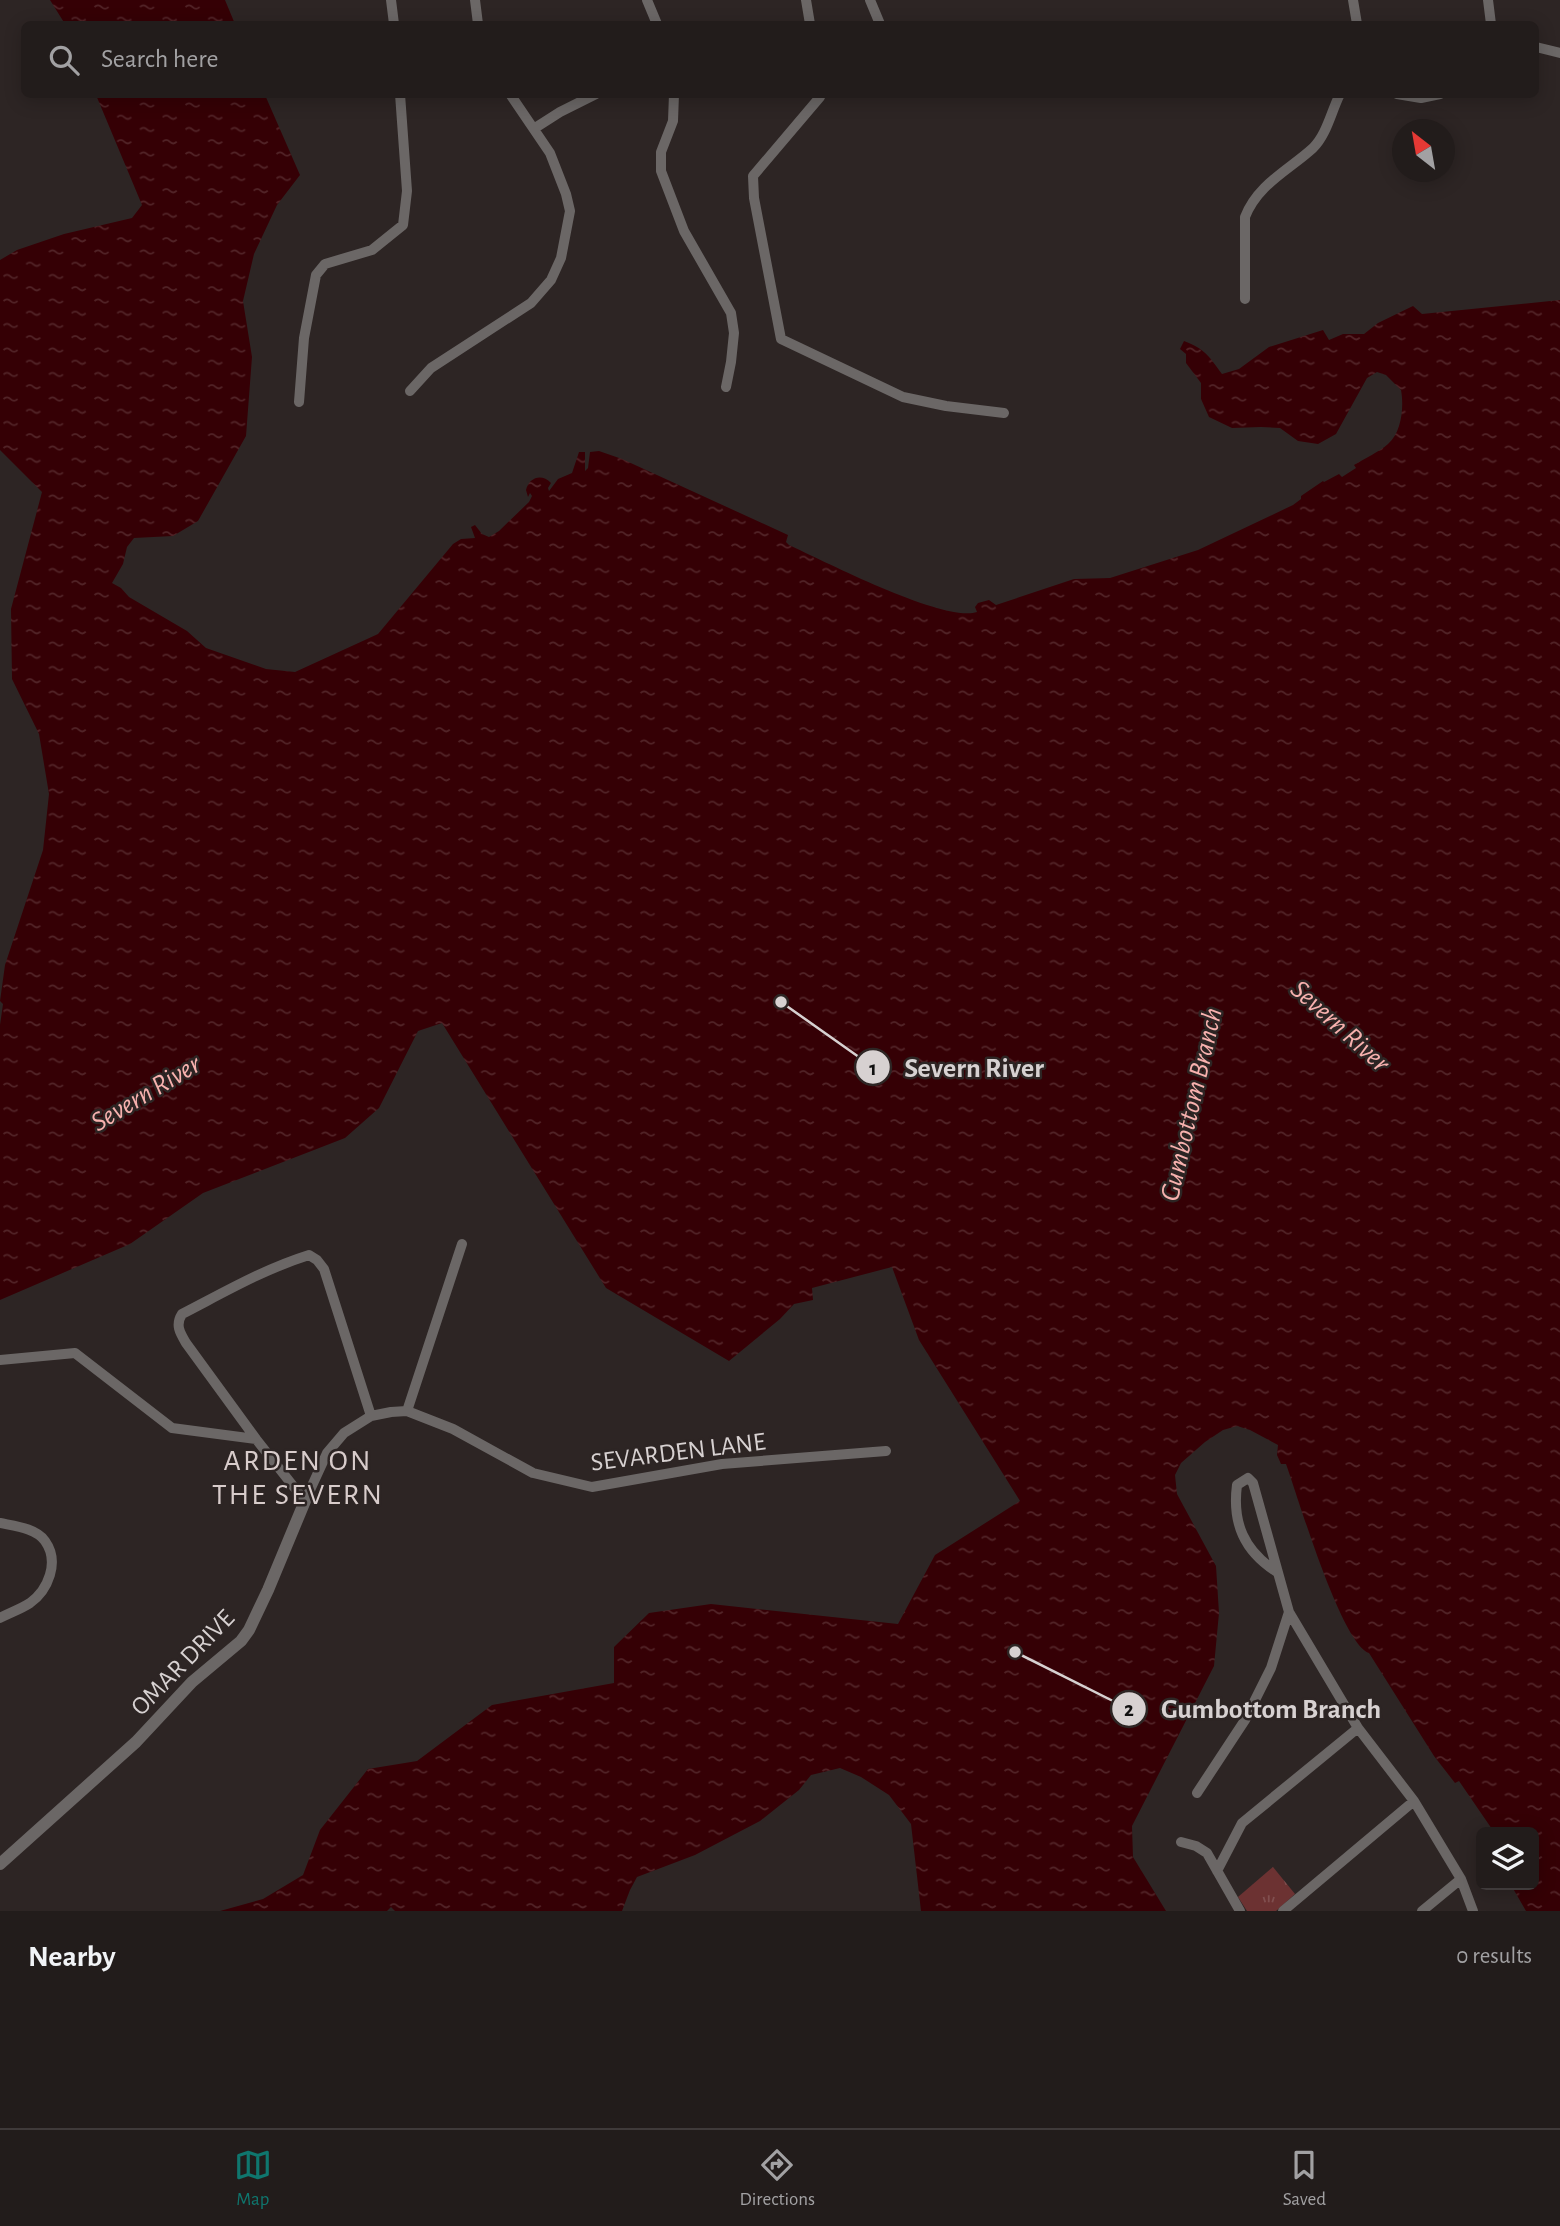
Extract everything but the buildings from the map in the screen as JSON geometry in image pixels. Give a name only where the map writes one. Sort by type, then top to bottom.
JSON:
[{"type":"street","points":[[391,0],[394,21]]},
{"type":"street","points":[[474,0],[478,21]]},
{"type":"street","points":[[647,0],[656,21]]},
{"type":"street","points":[[806,0],[810,21]]},
{"type":"street","points":[[870,0],[879,21]]},
{"type":"street","points":[[1353,0],[1356,21]]},
{"type":"street","points":[[1488,0],[1491,21]]},
{"type":"street","points":[[1539,48],[1560,53]]},
{"type":"street","points":[[299,402],[304,338],[316,275],[325,264],[372,250],[403,225],[407,191],[400,98]]},
{"type":"street","points":[[410,391],[431,368],[531,303],[551,280],[561,258],[570,211],[550,153],[513,98]]},
{"type":"street","points":[[535,128],[588,98]]},
{"type":"street","points":[[674,98],[673,121],[661,152],[661,171],[684,231],[731,313],[734,333],[732,362],[726,387]]},
{"type":"street","points":[[818,98],[753,176],[754,198],[781,339],[903,397],[946,406],[1004,413]]},
{"type":"street","points":[[1245,299],[1245,217],[1250,206],[1272,179],[1315,146],[1338,98]]},
{"type":"street","points":[[407,1411],[462,1244]]},
{"type":"street","points":[[305,1500],[256,1439],[178,1331],[178,1320],[182,1314],[288,1261],[309,1255],[324,1269],[371,1416]]},
{"type":"street","points":[[0,1360],[75,1353],[172,1428],[256,1439]]},
{"type":"street","name":"OMAR DRIVE","points":[[0,1864],[136,1742],[192,1682],[241,1641],[268,1590],[305,1500],[334,1443],[344,1433],[371,1416],[407,1411]]},
{"type":"street","name":"SEVARDEN LANE","points":[[407,1411],[453,1429],[533,1473],[592,1486],[722,1464],[886,1451]]},
{"type":"street","points":[[1277,1572],[1259,1561],[1238,1526],[1234,1506],[1237,1485],[1248,1478],[1252,1483],[1289,1612],[1358,1728],[1415,1801],[1461,1879],[1473,1911]]},
{"type":"street","points":[[0,1523],[27,1529],[44,1540],[51,1558],[51,1579],[30,1603],[0,1618]]},
{"type":"street","points":[[1197,1793],[1245,1720],[1271,1668],[1289,1612]]},
{"type":"street","points":[[1217,1871],[1241,1823],[1358,1728]]},
{"type":"street","points":[[1283,1911],[1415,1801]]},
{"type":"street","points":[[1181,1842],[1196,1846],[1207,1853],[1240,1911]]},
{"type":"street","points":[[1422,1911],[1461,1879]]},
{"type":"green space","points":[[1273,1867],[1295,1894],[1276,1911],[1247,1911],[1238,1897]]},
{"type":"water","points":[[50,0],[225,0],[234,21],[63,21]]},
{"type":"water","name":"Severn River","points":[[97,98],[266,98],[300,175],[277,205],[254,254],[243,301],[252,357],[246,436],[198,521],[173,536],[134,538],[127,547],[123,564],[112,583],[129,597],[187,631],[206,648],[266,669],[295,672],[378,634],[453,544],[461,539],[475,538],[471,527],[475,525],[482,534],[489,537],[499,531],[529,502],[532,496],[530,493],[528,497],[526,490],[533,479],[540,477],[551,483],[549,491],[558,479],[572,473],[579,452],[585,452],[585,471],[588,468],[590,452],[599,451],[622,459],[788,535],[786,542],[789,545],[828,564],[884,589],[939,608],[961,613],[977,612],[975,607],[978,603],[989,600],[996,605],[1074,579],[1110,578],[1198,550],[1293,505],[1323,481],[1339,474],[1342,477],[1356,468],[1354,465],[1393,439],[1399,426],[1402,411],[1401,390],[1386,375],[1377,372],[1367,378],[1336,434],[1318,444],[1298,441],[1280,428],[1232,428],[1209,417],[1201,399],[1201,383],[1186,363],[1186,354],[1180,349],[1184,341],[1206,354],[1222,374],[1239,369],[1269,347],[1323,330],[1329,340],[1343,334],[1364,334],[1378,323],[1413,306],[1422,314],[1560,300],[1560,1911],[1526,1911],[1514,1890],[1539,1890],[1539,1827],[1491,1827],[1459,1781],[1455,1783],[1434,1756],[1369,1653],[1358,1643],[1346,1624],[1322,1567],[1286,1464],[1281,1464],[1277,1455],[1278,1445],[1237,1426],[1223,1430],[1205,1442],[1181,1463],[1175,1475],[1177,1494],[1216,1566],[1219,1613],[1214,1666],[1132,1826],[1133,1857],[1166,1911],[921,1911],[911,1824],[889,1795],[861,1777],[840,1768],[811,1775],[799,1790],[760,1821],[695,1855],[637,1877],[622,1911],[395,1911],[391,1907],[387,1911],[220,1911],[263,1899],[303,1875],[320,1830],[368,1769],[417,1761],[492,1705],[614,1683],[614,1647],[649,1613],[711,1604],[898,1624],[935,1555],[1020,1501],[919,1340],[892,1267],[812,1288],[813,1300],[794,1304],[729,1361],[606,1288],[442,1023],[418,1031],[379,1108],[345,1138],[203,1193],[130,1244],[0,1300],[0,1025],[3,1004],[0,1001],[5,965],[43,850],[49,794],[39,734],[12,679],[11,609],[42,492],[0,450],[0,260],[17,250],[64,234],[132,218],[142,205]]},
{"type":"place","name":"Severn River","points":[[781,1002]]},
{"type":"place","name":"Gumbottom Branch","points":[[1015,1652]]},
{"type":"district","name":"ARDEN ON THE SEVERN","points":[[298,1477]]}]
